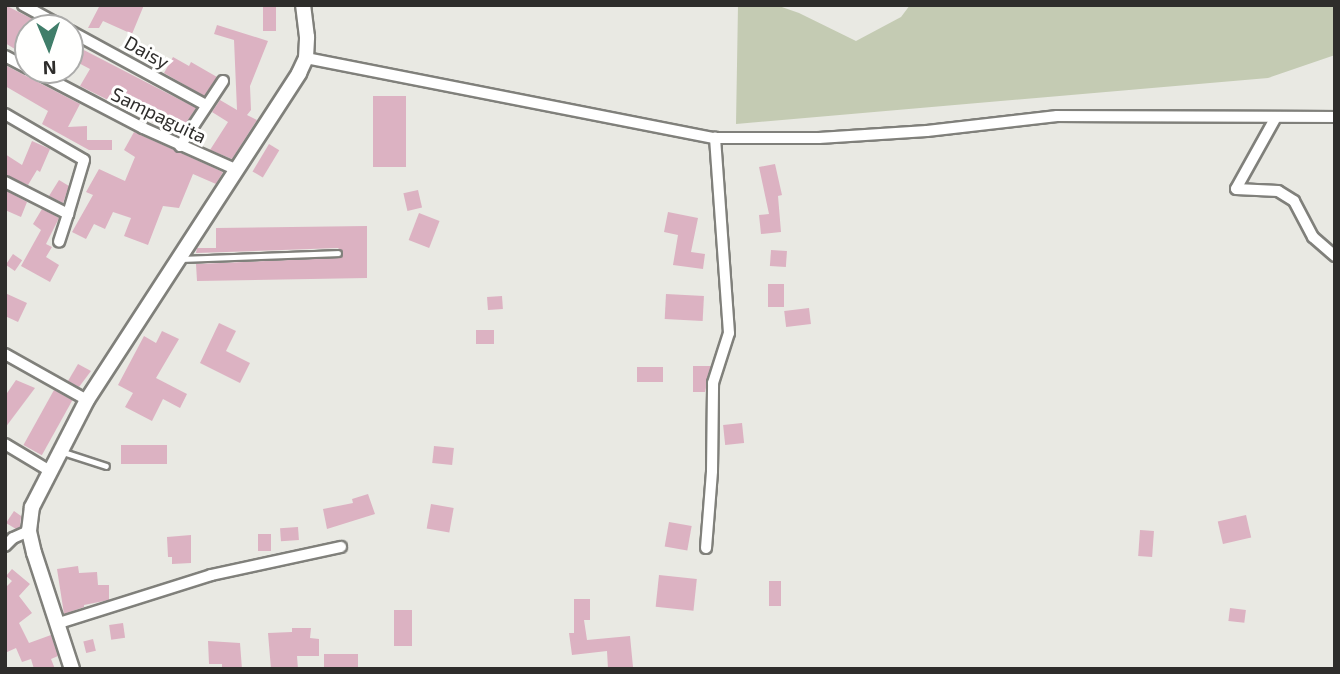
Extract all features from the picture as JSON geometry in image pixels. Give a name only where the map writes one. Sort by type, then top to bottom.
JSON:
[{"type":"street","points":[[23,5],[39,14]]},
{"type":"street","points":[[72,669],[29,531],[32,507],[88,400],[306,58],[307,37],[303,5]]},
{"type":"street","name":"Daisy","points":[[84,39],[206,105]]},
{"type":"street","points":[[306,58],[715,138],[819,138],[927,131],[1057,117],[1335,117]]},
{"type":"street","points":[[180,146],[223,81]]},
{"type":"street","name":"Sampaguita","points":[[59,84],[180,146],[235,169]]},
{"type":"street","points":[[5,114],[84,160],[60,242]]},
{"type":"street","points":[[1276,117],[1237,189],[1278,191],[1294,201],[1313,237],[1335,256]]},
{"type":"street","points":[[706,548],[712,471],[713,383],[729,333],[715,138]]},
{"type":"street","points":[[5,182],[68,214]]},
{"type":"street","points":[[5,354],[88,400]]},
{"type":"street","points":[[5,444],[50,471]]},
{"type":"street","points":[[8,539],[29,531]]},
{"type":"street","points":[[56,624],[211,575],[341,547]]},
{"type":"lane","points":[[176,259],[338,253]]},
{"type":"lane","points":[[60,451],[106,466]]},
{"type":"green space","points":[[738,5],[776,5],[799,13],[856,41],[901,17],[910,5],[1335,5],[1335,55],[1268,78],[736,124]]},
{"type":"building","points":[[5,5],[23,14],[14,14],[14,48],[5,43]]},
{"type":"building","points":[[100,5],[144,5],[132,34],[103,21],[99,28],[88,28]]},
{"type":"building","points":[[263,5],[276,5],[276,31],[263,31]]},
{"type":"building","points":[[217,25],[268,41],[250,86],[251,110],[247,115],[257,120],[232,159],[210,150],[228,122],[212,112],[220,100],[237,110],[234,40],[214,34]]},
{"type":"building","points":[[84,50],[196,108],[178,135],[80,86],[84,84],[90,69],[84,66]]},
{"type":"building","points":[[173,57],[189,66],[191,62],[217,77],[204,96],[164,73]]},
{"type":"building","points":[[5,65],[14,70],[14,84],[42,84],[80,104],[68,127],[87,126],[87,140],[112,140],[112,150],[89,150],[42,124],[48,111],[5,86]]},
{"type":"building","points":[[373,96],[406,96],[406,167],[373,167]]},
{"type":"building","points":[[134,132],[223,172],[216,184],[193,174],[179,208],[163,206],[148,245],[124,236],[131,218],[113,212],[105,229],[94,224],[86,239],[72,232],[93,195],[86,192],[99,169],[125,181],[135,157],[124,150]]},
{"type":"building","points":[[32,141],[50,149],[40,172],[37,170],[28,185],[5,175],[5,154],[22,165]]},
{"type":"building","points":[[269,144],[279,150],[263,178],[253,171]]},
{"type":"building","points":[[775,164],[782,195],[778,196],[781,232],[761,234],[759,215],[769,214],[759,167]]},
{"type":"building","points":[[59,180],[69,186],[63,203],[49,196]]},
{"type":"building","points":[[5,190],[27,202],[21,217],[5,210]]},
{"type":"building","points":[[418,190],[422,208],[407,211],[403,193]]},
{"type":"building","points":[[42,209],[59,218],[46,244],[52,247],[46,257],[59,265],[50,282],[21,266],[41,230],[33,224]]},
{"type":"building","points":[[668,212],[698,218],[691,252],[705,254],[703,269],[673,265],[678,235],[664,232]]},
{"type":"building","points":[[419,213],[440,221],[429,248],[409,240]]},
{"type":"building","points":[[367,226],[367,278],[197,281],[196,264],[338,258],[343,253],[338,248],[196,253],[197,248],[216,248],[216,228]]},
{"type":"building","points":[[771,250],[787,251],[786,267],[770,266]]},
{"type":"building","points":[[13,254],[22,260],[15,271],[6,265]]},
{"type":"building","points":[[768,284],[784,284],[784,307],[768,307]]},
{"type":"building","points":[[5,293],[27,303],[18,322],[5,316]]},
{"type":"building","points":[[666,294],[704,296],[703,321],[665,319]]},
{"type":"building","points":[[502,296],[503,309],[488,310],[487,297]]},
{"type":"building","points":[[809,308],[811,324],[786,327],[784,311]]},
{"type":"building","points":[[219,323],[236,331],[226,351],[250,363],[240,383],[200,363]]},
{"type":"building","points":[[476,330],[494,330],[494,344],[476,344]]},
{"type":"building","points":[[162,331],[179,339],[156,378],[187,394],[180,408],[163,399],[152,421],[125,407],[133,393],[118,385],[144,336],[156,343]]},
{"type":"building","points":[[78,364],[91,371],[79,387],[68,381]]},
{"type":"building","points":[[693,366],[711,366],[705,392],[693,392]]},
{"type":"building","points":[[637,367],[663,367],[663,382],[637,382]]},
{"type":"building","points":[[16,380],[35,388],[5,428],[5,396]]},
{"type":"building","points":[[54,390],[72,400],[42,455],[23,445]]},
{"type":"building","points":[[742,423],[744,443],[725,445],[723,425]]},
{"type":"building","points":[[121,445],[167,445],[167,464],[121,464]]},
{"type":"building","points":[[434,446],[454,448],[452,465],[432,463]]},
{"type":"building","points":[[368,494],[375,514],[327,529],[323,509],[353,503],[352,499]]},
{"type":"building","points":[[431,504],[454,508],[449,533],[427,529]]},
{"type":"building","points":[[14,511],[21,516],[20,527],[16,529],[6,523]]},
{"type":"building","points":[[1246,515],[1251,537],[1223,544],[1218,522]]},
{"type":"building","points":[[669,522],[692,526],[687,551],[665,547]]},
{"type":"building","points":[[298,527],[299,540],[281,541],[280,528]]},
{"type":"building","points":[[1140,530],[1154,531],[1152,557],[1138,556]]},
{"type":"building","points":[[258,534],[271,534],[271,551],[258,551]]},
{"type":"building","points":[[191,535],[191,563],[172,564],[172,557],[168,557],[167,537]]},
{"type":"building","points":[[78,566],[79,573],[97,572],[98,585],[109,585],[109,600],[84,605],[64,614],[57,569]]},
{"type":"building","points":[[12,569],[30,584],[19,596],[32,613],[19,623],[29,643],[51,635],[58,656],[51,659],[55,669],[34,669],[31,659],[22,662],[16,648],[5,653],[5,588],[12,581],[6,576]]},
{"type":"building","points":[[659,575],[697,579],[693,611],[656,607]]},
{"type":"building","points":[[769,581],[781,581],[781,606],[769,606]]},
{"type":"building","points":[[574,599],[590,599],[590,620],[584,620],[587,640],[630,636],[633,667],[608,669],[607,651],[572,655],[569,633],[574,633]]},
{"type":"building","points":[[1230,608],[1246,610],[1244,623],[1228,621]]},
{"type":"building","points":[[394,610],[412,610],[412,646],[394,646]]},
{"type":"building","points":[[123,623],[125,638],[111,640],[109,625]]},
{"type":"building","points":[[292,628],[311,628],[310,638],[319,639],[319,656],[297,656],[298,669],[271,669],[268,633],[292,632]]},
{"type":"building","points":[[93,639],[96,651],[86,653],[83,641]]},
{"type":"building","points":[[208,641],[240,643],[242,669],[222,669],[222,664],[209,664]]},
{"type":"building","points":[[324,654],[358,654],[358,669],[324,669]]}]
